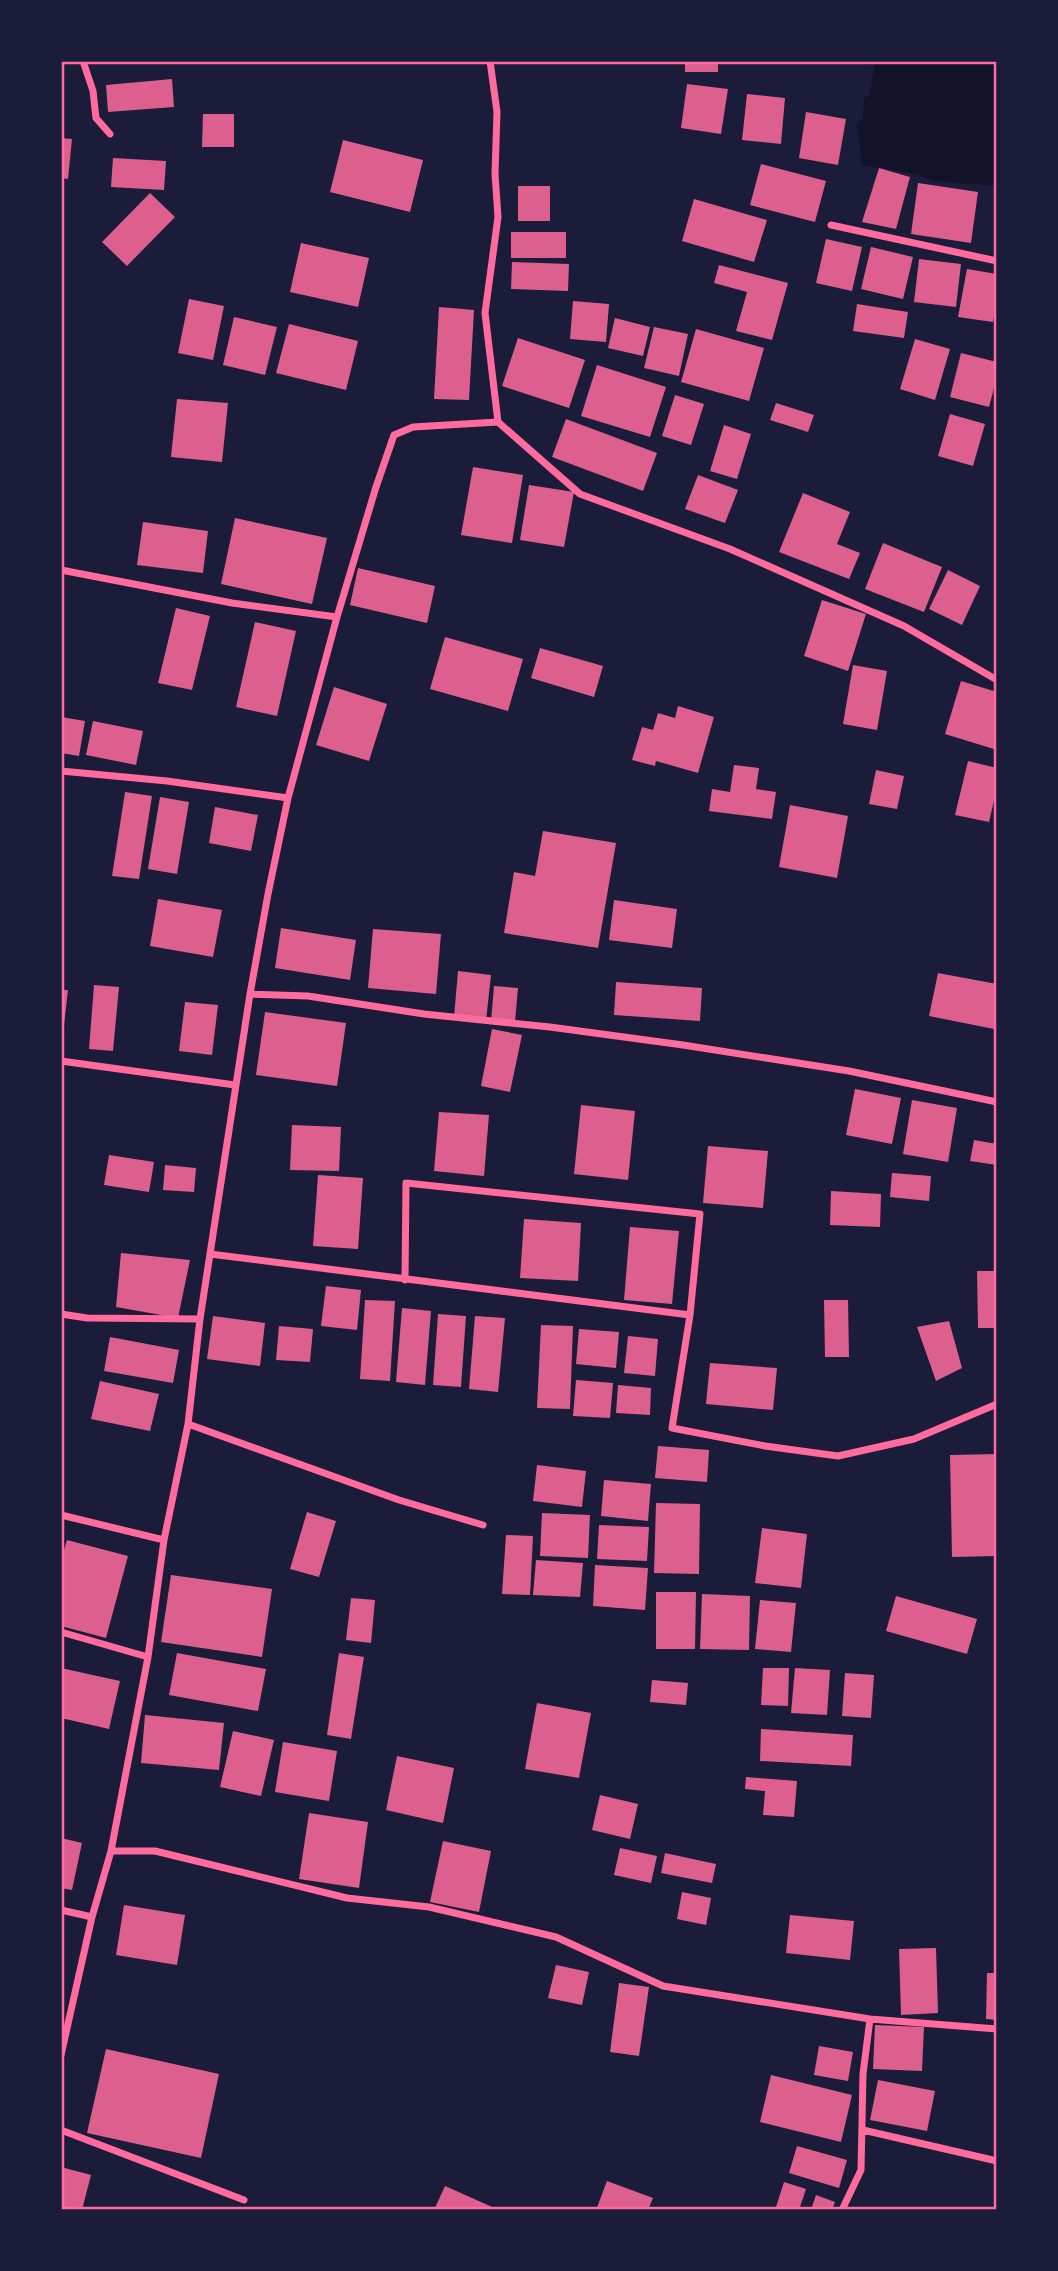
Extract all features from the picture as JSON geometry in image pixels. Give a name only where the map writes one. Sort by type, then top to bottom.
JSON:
[{"type":"street","points":[[83,61],[93,91],[96,118],[110,134]]},
{"type":"street","points":[[490,61],[497,112],[495,174],[498,217],[485,313],[498,422],[580,494],[730,550],[904,626],[997,680]]},
{"type":"street","points":[[831,225],[997,261]]},
{"type":"street","points":[[61,2055],[92,1917],[111,1851],[148,1657],[164,1540],[188,1424],[200,1319],[250,994],[288,798],[337,617],[394,435],[413,427],[498,422]]},
{"type":"street","points":[[61,570],[232,603],[337,617]]},
{"type":"street","points":[[61,771],[167,781],[288,798]]},
{"type":"street","points":[[250,994],[307,996],[424,1014],[683,1045],[849,1071],[997,1102]]},
{"type":"street","points":[[61,1061],[236,1085]]},
{"type":"street","points":[[405,1280],[406,1183],[701,1213],[690,1315],[672,1427],[765,1446],[838,1456],[914,1439],[997,1404]]},
{"type":"street","points":[[211,1254],[690,1315]]},
{"type":"street","points":[[61,1314],[87,1318],[200,1319]]},
{"type":"street","points":[[188,1424],[399,1500],[483,1525]]},
{"type":"street","points":[[61,1515],[164,1540]]},
{"type":"street","points":[[61,1632],[148,1657]]},
{"type":"street","points":[[111,1851],[155,1851],[346,1898],[429,1907],[556,1937],[663,1986],[870,2019],[997,2029]]},
{"type":"street","points":[[61,1910],[92,1917]]},
{"type":"street","points":[[842,2210],[861,2170],[863,2074],[870,2019]]},
{"type":"street","points":[[61,2130],[244,2200]]},
{"type":"street","points":[[863,2130],[997,2161]]},
{"type":"shaded area","points":[[862,61],[997,61],[997,186],[933,181],[917,174],[862,165],[857,124],[863,118],[864,98],[869,95],[875,65],[861,64]]},
{"type":"building","points":[[685,61],[718,61],[718,72],[685,72]]},
{"type":"building","points":[[172,79],[174,107],[108,112],[106,85]]},
{"type":"building","points":[[687,84],[728,89],[721,134],[681,128]]},
{"type":"building","points":[[747,94],[785,98],[781,144],[742,140]]},
{"type":"building","points":[[806,112],[846,119],[838,165],[799,158]]},
{"type":"building","points":[[203,114],[234,114],[234,147],[202,147]]},
{"type":"building","points":[[61,138],[72,139],[68,179],[61,178]]},
{"type":"building","points":[[343,140],[423,160],[410,212],[330,192]]},
{"type":"building","points":[[113,158],[166,161],[164,190],[111,187]]},
{"type":"building","points":[[761,164],[826,181],[815,222],[750,205]]},
{"type":"building","points":[[879,168],[910,177],[896,229],[862,222]]},
{"type":"building","points":[[918,183],[978,192],[971,243],[911,234]]},
{"type":"building","points":[[518,186],[550,186],[550,221],[518,221]]},
{"type":"building","points":[[150,193],[175,217],[127,266],[102,242]]},
{"type":"building","points":[[694,199],[767,220],[754,262],[682,241]]},
{"type":"building","points":[[511,232],[566,232],[566,258],[511,258]]},
{"type":"building","points":[[826,239],[862,247],[852,291],[816,283]]},
{"type":"building","points":[[301,243],[369,258],[358,307],[290,292]]},
{"type":"building","points":[[871,247],[913,257],[903,299],[861,289]]},
{"type":"building","points":[[919,259],[961,264],[956,307],[914,302]]},
{"type":"building","points":[[512,262],[569,264],[568,291],[511,289]]},
{"type":"building","points":[[719,265],[788,283],[772,340],[736,331],[747,292],[714,283]]},
{"type":"building","points":[[967,269],[997,274],[993,322],[958,317]]},
{"type":"building","points":[[189,299],[224,306],[213,360],[178,353]]},
{"type":"building","points":[[573,301],[609,304],[606,342],[570,339]]},
{"type":"building","points":[[857,304],[908,312],[904,338],[853,331]]},
{"type":"building","points":[[439,307],[474,310],[469,400],[434,399]]},
{"type":"building","points":[[234,317],[277,327],[265,375],[223,365]]},
{"type":"building","points":[[615,318],[650,327],[643,356],[608,348]]},
{"type":"building","points":[[289,324],[358,341],[346,390],[276,373]]},
{"type":"building","points":[[654,327],[688,334],[679,376],[644,368]]},
{"type":"building","points":[[696,329],[764,348],[749,401],[681,382]]},
{"type":"building","points":[[518,338],[585,360],[569,408],[502,386]]},
{"type":"building","points":[[915,339],[950,349],[935,400],[900,389]]},
{"type":"building","points":[[961,353],[997,362],[997,377],[989,407],[950,397]]},
{"type":"building","points":[[597,365],[666,387],[650,437],[581,416]]},
{"type":"building","points":[[675,395],[704,404],[691,445],[662,436]]},
{"type":"building","points":[[177,399],[228,403],[222,462],[171,457]]},
{"type":"building","points":[[776,403],[814,415],[808,432],[770,420]]},
{"type":"building","points":[[950,414],[985,424],[973,466],[938,456]]},
{"type":"building","points":[[566,419],[657,453],[643,491],[552,457]]},
{"type":"building","points":[[724,425],[751,434],[737,479],[710,471]]},
{"type":"building","points":[[473,467],[523,475],[512,543],[461,535]]},
{"type":"building","points":[[698,475],[738,490],[725,523],[685,509]]},
{"type":"building","points":[[529,485],[574,492],[564,547],[520,540]]},
{"type":"building","points":[[803,493],[850,512],[837,544],[860,553],[849,579],[779,552]]},
{"type":"building","points":[[235,518],[327,538],[312,604],[221,584]]},
{"type":"building","points":[[143,522],[208,531],[203,573],[137,565]]},
{"type":"building","points":[[883,543],[942,567],[924,612],[865,589]]},
{"type":"building","points":[[358,568],[435,586],[427,623],[350,605]]},
{"type":"building","points":[[948,570],[980,586],[962,625],[929,609]]},
{"type":"building","points":[[822,600],[866,614],[848,671],[804,656]]},
{"type":"building","points":[[176,608],[210,616],[192,690],[158,683]]},
{"type":"building","points":[[255,622],[296,631],[277,716],[236,707]]},
{"type":"building","points":[[445,637],[523,659],[508,711],[430,689]]},
{"type":"building","points":[[540,648],[603,666],[594,697],[531,678]]},
{"type":"building","points":[[853,665],[887,671],[877,730],[843,724]]},
{"type":"building","points":[[961,681],[997,692],[997,750],[945,734]]},
{"type":"building","points":[[334,687],[387,704],[369,761],[316,745]]},
{"type":"building","points":[[678,706],[714,717],[698,773],[656,761],[655,766],[632,760],[642,727],[653,730],[658,713],[675,718]]},
{"type":"building","points":[[61,717],[85,721],[79,756],[61,753]]},
{"type":"building","points":[[93,721],[143,731],[136,765],[86,755]]},
{"type":"building","points":[[968,761],[997,768],[997,788],[989,822],[955,815]]},
{"type":"building","points":[[734,765],[759,768],[756,789],[776,792],[772,819],[709,811],[712,789],[730,792]]},
{"type":"building","points":[[876,770],[904,776],[897,809],[869,804]]},
{"type":"building","points":[[125,792],[152,796],[139,879],[112,876]]},
{"type":"building","points":[[160,797],[189,802],[177,874],[148,869]]},
{"type":"building","points":[[790,805],[848,816],[837,878],[779,867]]},
{"type":"building","points":[[215,807],[258,815],[251,851],[209,843]]},
{"type":"building","points":[[543,831],[616,843],[598,948],[504,933],[514,872],[535,876]]},
{"type":"building","points":[[158,899],[222,910],[213,957],[150,946]]},
{"type":"building","points":[[614,900],[677,909],[672,948],[609,940]]},
{"type":"building","points":[[281,928],[356,940],[350,980],[275,968]]},
{"type":"building","points":[[373,929],[441,934],[436,994],[368,988]]},
{"type":"building","points":[[458,971],[491,975],[486,1021],[454,1017]]},
{"type":"building","points":[[938,973],[997,984],[997,1017],[994,1029],[929,1016]]},
{"type":"building","points":[[616,982],[702,988],[700,1021],[614,1015]]},
{"type":"building","points":[[94,985],[119,987],[113,1051],[89,1049]]},
{"type":"building","points":[[494,986],[518,988],[515,1022],[491,1021]]},
{"type":"building","points":[[61,990],[68,990],[63,1034],[61,1034]]},
{"type":"building","points":[[185,1002],[218,1005],[212,1055],[179,1051]]},
{"type":"building","points":[[265,1012],[346,1023],[337,1086],[256,1075]]},
{"type":"building","points":[[492,1029],[522,1035],[510,1092],[481,1086]]},
{"type":"building","points":[[855,1089],[901,1098],[892,1144],[846,1135]]},
{"type":"building","points":[[912,1100],[957,1108],[948,1162],[903,1154]]},
{"type":"building","points":[[581,1105],[635,1111],[628,1180],[574,1174]]},
{"type":"building","points":[[439,1112],[489,1115],[484,1176],[434,1171]]},
{"type":"building","points":[[292,1125],[341,1127],[339,1171],[290,1170]]},
{"type":"building","points":[[974,1140],[997,1144],[997,1165],[970,1161]]},
{"type":"building","points":[[708,1146],[768,1151],[763,1208],[703,1203]]},
{"type":"building","points":[[109,1155],[154,1162],[149,1192],[104,1185]]},
{"type":"building","points":[[165,1165],[196,1168],[194,1192],[163,1190]]},
{"type":"building","points":[[892,1173],[931,1176],[929,1201],[890,1197]]},
{"type":"building","points":[[318,1175],[363,1178],[358,1249],[313,1246]]},
{"type":"building","points":[[831,1191],[881,1194],[880,1227],[830,1225]]},
{"type":"building","points":[[524,1219],[581,1223],[578,1281],[520,1278]]},
{"type":"building","points":[[630,1227],[679,1231],[672,1304],[624,1300]]},
{"type":"building","points":[[121,1253],[190,1260],[178,1318],[116,1307]]},
{"type":"building","points":[[977,1271],[997,1271],[997,1328],[978,1328]]},
{"type":"building","points":[[326,1286],[361,1290],[357,1330],[321,1326]]},
{"type":"building","points":[[365,1300],[395,1301],[390,1381],[360,1379]]},
{"type":"building","points":[[824,1300],[848,1300],[849,1357],[825,1357]]},
{"type":"building","points":[[402,1308],[431,1311],[425,1385],[396,1382]]},
{"type":"building","points":[[438,1314],[466,1316],[461,1387],[433,1385]]},
{"type":"building","points":[[213,1316],[265,1323],[260,1366],[207,1359]]},
{"type":"building","points":[[475,1316],[505,1318],[498,1392],[469,1389]]},
{"type":"building","points":[[949,1321],[962,1368],[936,1381],[917,1327]]},
{"type":"building","points":[[541,1325],[573,1326],[570,1409],[537,1408]]},
{"type":"building","points":[[279,1326],[313,1329],[310,1362],[276,1360]]},
{"type":"building","points":[[579,1329],[619,1332],[616,1368],[576,1364]]},
{"type":"building","points":[[628,1336],[658,1339],[655,1376],[624,1373]]},
{"type":"building","points":[[110,1337],[179,1350],[173,1383],[104,1371]]},
{"type":"building","points":[[710,1363],[777,1368],[773,1410],[706,1404]]},
{"type":"building","points":[[576,1380],[613,1383],[610,1418],[573,1416]]},
{"type":"building","points":[[100,1381],[159,1394],[150,1431],[91,1419]]},
{"type":"building","points":[[618,1385],[651,1388],[650,1415],[616,1413]]},
{"type":"building","points":[[658,1446],[709,1450],[707,1482],[655,1478]]},
{"type":"building","points":[[997,1454],[997,1556],[952,1557],[950,1455]]},
{"type":"building","points":[[537,1465],[586,1471],[582,1507],[533,1501]]},
{"type":"building","points":[[604,1480],[651,1484],[648,1521],[601,1516]]},
{"type":"building","points":[[656,1503],[700,1504],[699,1574],[654,1573]]},
{"type":"building","points":[[307,1512],[336,1521],[319,1577],[290,1569]]},
{"type":"building","points":[[542,1513],[590,1515],[588,1558],[540,1556]]},
{"type":"building","points":[[599,1525],[649,1527],[647,1561],[597,1559]]},
{"type":"building","points":[[762,1528],[807,1534],[801,1588],[755,1583]]},
{"type":"building","points":[[506,1535],[533,1536],[530,1595],[502,1594]]},
{"type":"building","points":[[67,1540],[128,1556],[106,1638],[61,1626],[61,1560]]},
{"type":"building","points":[[536,1560],[583,1563],[580,1597],[533,1595]]},
{"type":"building","points":[[595,1565],[648,1568],[645,1610],[593,1606]]},
{"type":"building","points":[[171,1575],[272,1589],[262,1657],[161,1642]]},
{"type":"building","points":[[656,1592],[696,1592],[695,1649],[656,1649]]},
{"type":"building","points":[[702,1594],[750,1596],[749,1650],[700,1649]]},
{"type":"building","points":[[896,1596],[977,1619],[967,1654],[886,1631]]},
{"type":"building","points":[[351,1598],[375,1600],[371,1643],[346,1640]]},
{"type":"building","points":[[760,1600],[796,1603],[791,1652],[755,1649]]},
{"type":"building","points":[[177,1653],[266,1669],[258,1711],[169,1695]]},
{"type":"building","points":[[339,1653],[364,1657],[351,1739],[327,1735]]},
{"type":"building","points":[[61,1668],[120,1681],[109,1729],[61,1718]]},
{"type":"building","points":[[763,1668],[789,1668],[788,1706],[761,1705]]},
{"type":"building","points":[[795,1668],[830,1670],[827,1715],[791,1713]]},
{"type":"building","points":[[845,1673],[874,1675],[871,1718],[842,1716]]},
{"type":"building","points":[[652,1680],[688,1683],[686,1705],[650,1702]]},
{"type":"building","points":[[537,1703],[591,1713],[579,1778],[525,1769]]},
{"type":"building","points":[[145,1715],[224,1723],[219,1770],[141,1763]]},
{"type":"building","points":[[761,1729],[853,1735],[851,1766],[760,1761]]},
{"type":"building","points":[[233,1731],[274,1740],[261,1796],[220,1787]]},
{"type":"building","points":[[283,1742],[337,1751],[329,1801],[275,1792]]},
{"type":"building","points":[[397,1756],[454,1768],[443,1823],[386,1810]]},
{"type":"building","points":[[746,1777],[797,1781],[794,1817],[763,1815],[765,1791],[745,1789]]},
{"type":"building","points":[[600,1795],[638,1804],[630,1839],[592,1830]]},
{"type":"building","points":[[309,1813],[368,1822],[359,1888],[299,1879]]},
{"type":"building","points":[[61,1838],[82,1843],[72,1890],[61,1888]]},
{"type":"building","points":[[443,1841],[491,1851],[479,1912],[430,1902]]},
{"type":"building","points":[[620,1848],[657,1856],[651,1883],[614,1875]]},
{"type":"building","points":[[665,1853],[716,1864],[712,1883],[661,1873]]},
{"type":"building","points":[[682,1892],[711,1898],[706,1925],[677,1919]]},
{"type":"building","points":[[124,1905],[185,1915],[177,1965],[116,1955]]},
{"type":"building","points":[[790,1915],[854,1921],[850,1960],[786,1953]]},
{"type":"building","points":[[936,1948],[938,2013],[901,2015],[899,1949]]},
{"type":"building","points":[[556,1965],[589,1972],[582,2005],[548,1998]]},
{"type":"building","points":[[987,1973],[997,1973],[997,2020],[986,2019]]},
{"type":"building","points":[[619,1983],[649,1987],[639,2056],[610,2052]]},
{"type":"building","points":[[875,2025],[924,2027],[922,2071],[873,2069]]},
{"type":"building","points":[[819,2046],[853,2052],[848,2081],[814,2075]]},
{"type":"building","points":[[106,2049],[219,2074],[201,2158],[87,2133]]},
{"type":"building","points":[[771,2075],[852,2095],[841,2142],[760,2122]]},
{"type":"building","points":[[878,2080],[935,2091],[927,2131],[870,2120]]},
{"type":"building","points":[[797,2146],[847,2160],[839,2188],[789,2173]]},
{"type":"building","points":[[61,2167],[91,2175],[82,2210],[61,2210]]},
{"type":"building","points":[[607,2181],[653,2198],[648,2210],[596,2210]]},
{"type":"building","points":[[784,2182],[806,2189],[799,2210],[775,2210]]},
{"type":"building","points":[[445,2186],[499,2210],[434,2210]]},
{"type":"building","points":[[816,2195],[835,2202],[832,2210],[811,2210]]}]
